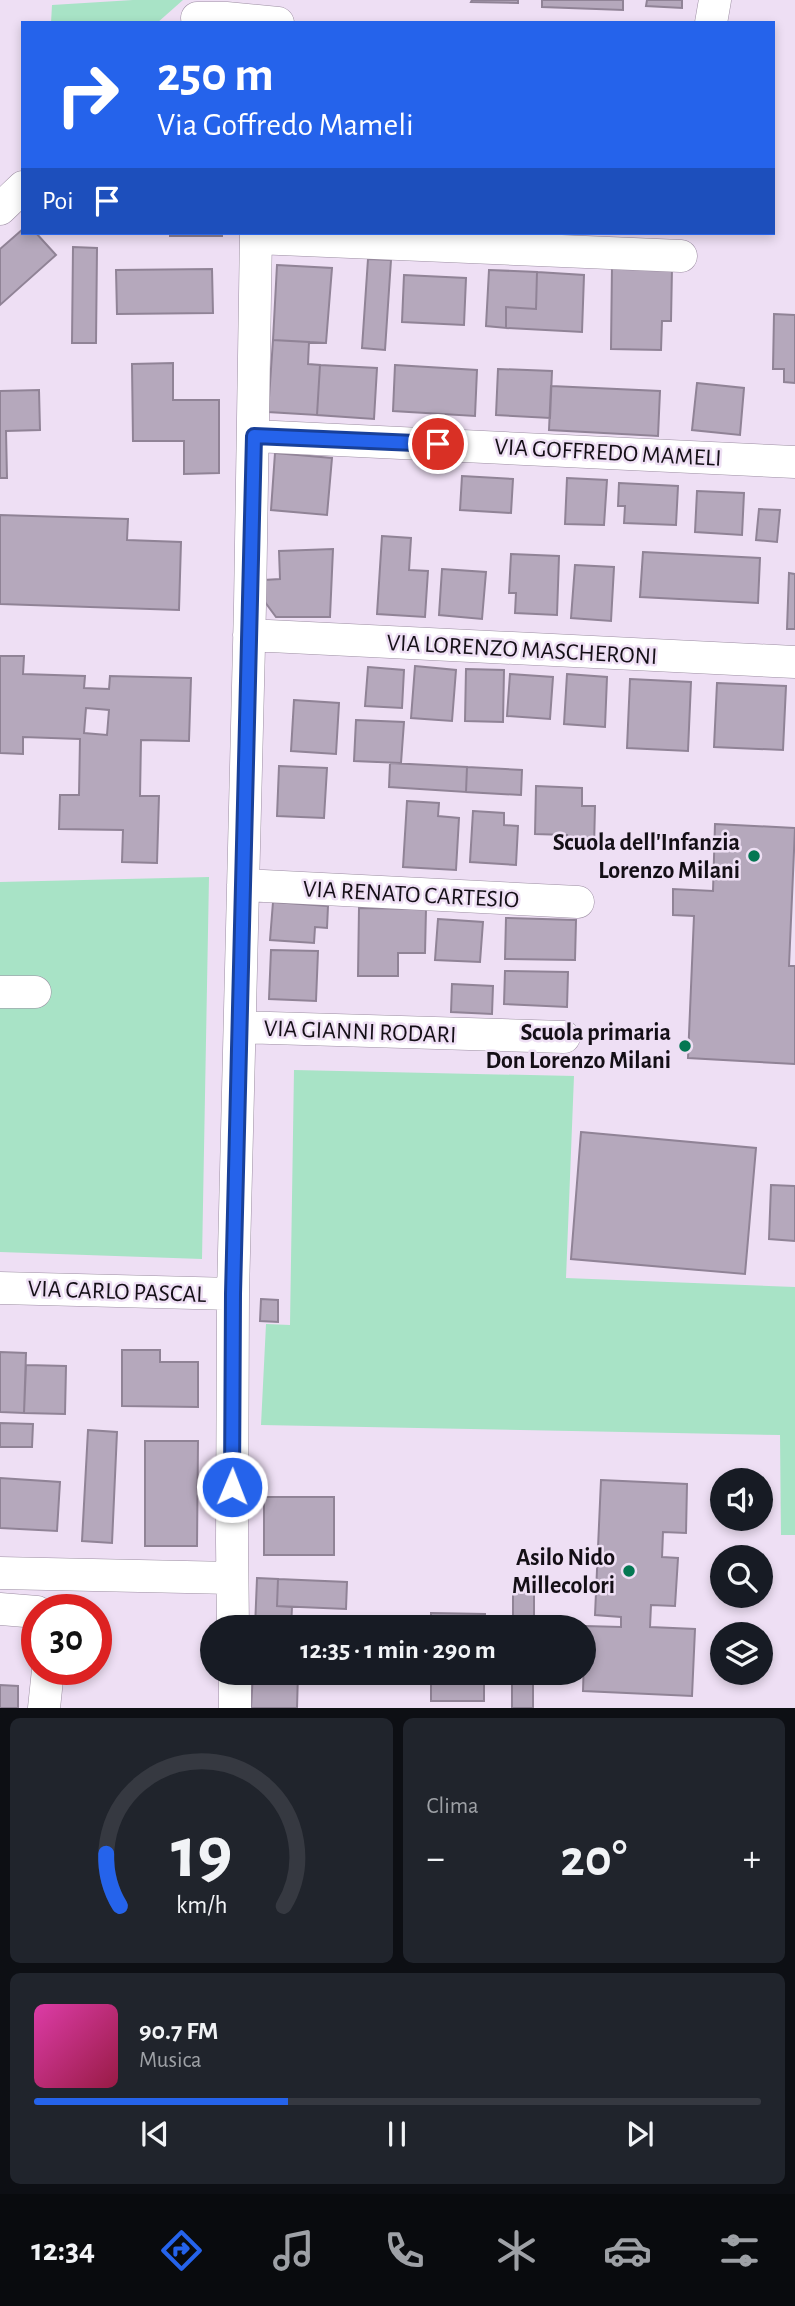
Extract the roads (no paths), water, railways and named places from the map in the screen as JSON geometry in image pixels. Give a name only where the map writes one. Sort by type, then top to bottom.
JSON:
[{"type":"street","points":[[263,21],[267,0]]},
{"type":"street","points":[[710,21],[715,0]]},
{"type":"street","points":[[200,14],[254,21]]},
{"type":"street","points":[[0,209],[21,189]]},
{"type":"street","points":[[233,1615],[233,1294],[250,635],[256,235],[681,256]]},
{"type":"street","name":"VIA GOFFREDO MAMELI","points":[[254,436],[795,462]]},
{"type":"street","name":"VIA LORENZO MASCHERONI","points":[[250,635],[795,662]]},
{"type":"street","name":"VIA RENATO CARTESIO","points":[[243,886],[578,902]]},
{"type":"street","points":[[0,992],[35,992]]},
{"type":"street","name":"VIA GIANNI RODARI","points":[[240,1027],[564,1037]]},
{"type":"street","name":"VIA CARLO PASCAL","points":[[0,1288],[233,1294]]},
{"type":"street","points":[[0,1573],[232,1578]]},
{"type":"street","points":[[0,1609],[21,1611]]},
{"type":"street","points":[[44,1707],[46,1685]]},
{"type":"street","points":[[234,1685],[235,1707]]},
{"type":"place","name":"Scuola dell'Infanzia Lorenzo Milani","points":[[754,856]]},
{"type":"place","name":"Scuola primaria Don Lorenzo Milani","points":[[685,1046]]},
{"type":"place","name":"Asilo Nido Millecolori","points":[[629,1571]]}]
